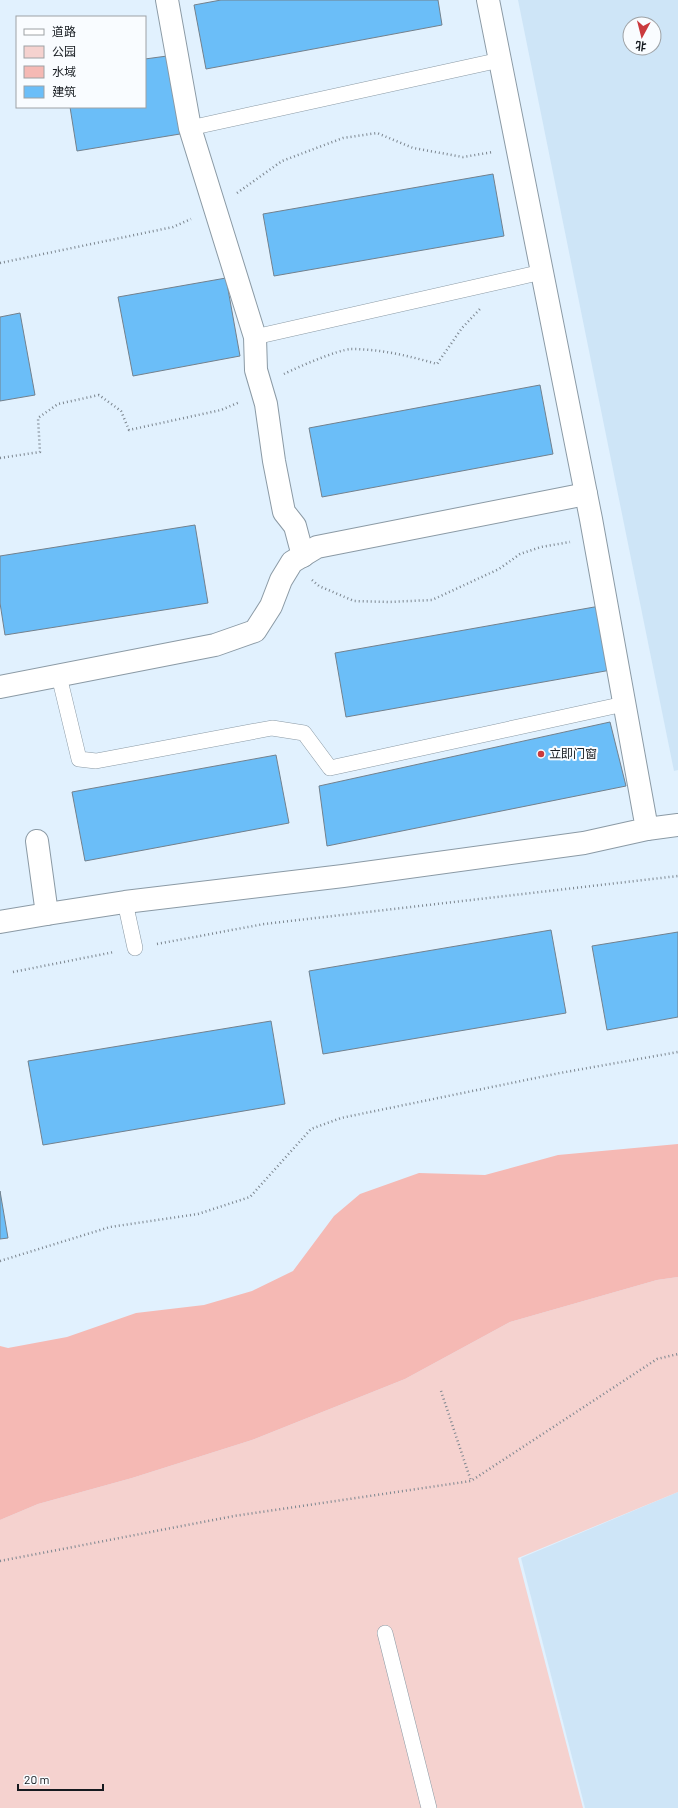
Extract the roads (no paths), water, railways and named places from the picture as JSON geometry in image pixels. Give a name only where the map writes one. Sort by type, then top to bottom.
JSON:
[{"type":"street","points":[[167,0],[190,128],[255,337],[256,370],[266,404],[274,461],[284,512],[295,526],[298,559]]},
{"type":"street","points":[[488,0],[586,494],[647,829]]},
{"type":"street","points":[[0,687],[215,645],[255,631],[271,606],[281,580],[298,559],[317,547],[586,494]]},
{"type":"street","points":[[0,922],[126,902],[351,875],[584,843],[647,829],[678,825]]},
{"type":"street","points":[[37,840],[47,914]]},
{"type":"lane","points":[[190,128],[500,60]]},
{"type":"lane","points":[[255,337],[542,272]]},
{"type":"lane","points":[[59,676],[79,759],[96,761],[272,728],[304,733],[330,768],[624,704]]},
{"type":"lane","points":[[126,902],[135,948]]},
{"type":"lane","points":[[385,1633],[429,1808]]},
{"type":"water","points":[[678,1144],[678,1277],[657,1280],[510,1322],[405,1379],[252,1440],[132,1478],[38,1504],[0,1520],[0,1346],[8,1348],[67,1337],[136,1313],[204,1305],[252,1291],[293,1271],[334,1216],[360,1194],[419,1173],[485,1175],[558,1155]]},
{"type":"place","name":"立即门窗","points":[[541,754]]}]
